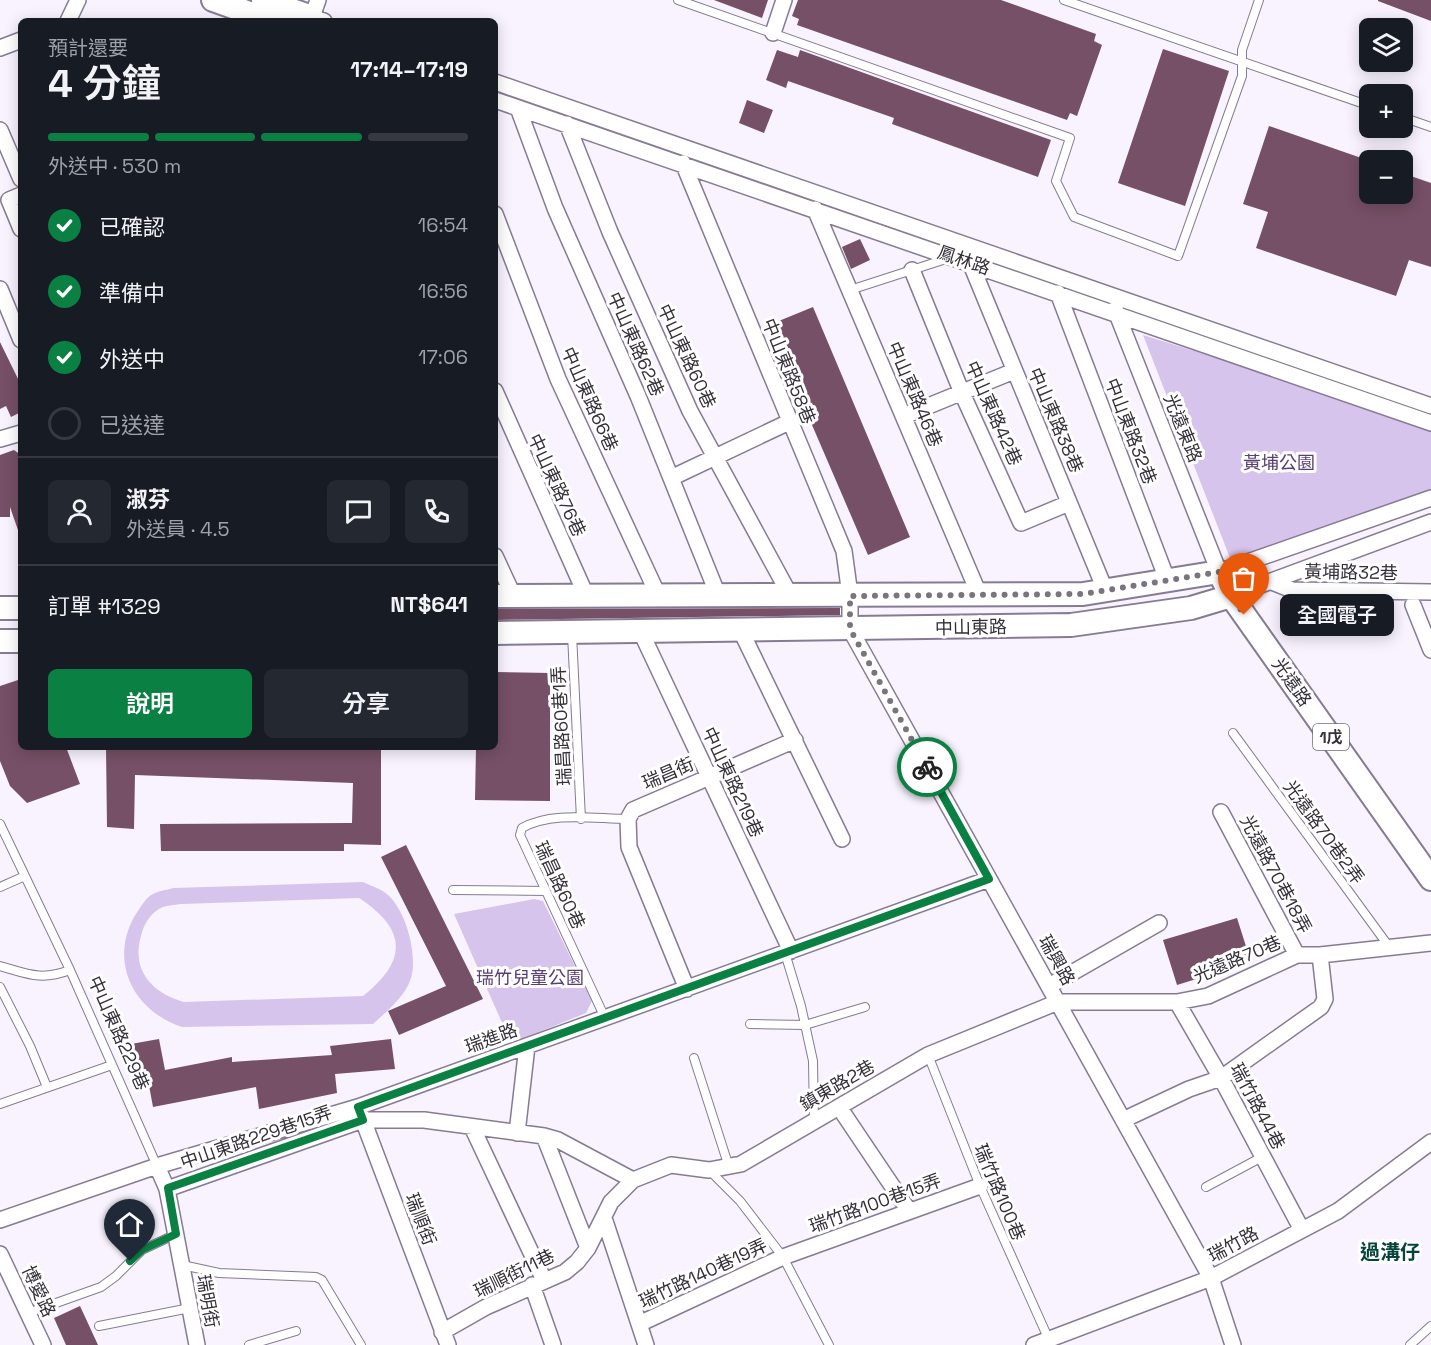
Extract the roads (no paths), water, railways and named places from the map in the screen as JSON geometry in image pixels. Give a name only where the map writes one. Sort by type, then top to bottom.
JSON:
[{"type":"main road","points":[[213,0],[264,18]]},
{"type":"main road","points":[[263,0],[316,15]]},
{"type":"main road","name":"中山東路","points":[[504,595],[850,596],[1106,592],[1219,572]]},
{"type":"main road","name":"光遠路","points":[[1219,572],[1231,596],[1431,879]]},
{"type":"main road","name":"中山東路","points":[[498,633],[1071,625],[1191,608],[1231,596]]},
{"type":"main road","points":[[0,608],[18,608]]},
{"type":"main road","points":[[0,641],[18,641]]},
{"type":"street","points":[[69,18],[78,0]]},
{"type":"street","points":[[773,33],[784,0]]},
{"type":"street","points":[[0,48],[18,41]]},
{"type":"street","name":"鳳林路","points":[[498,83],[1431,406]]},
{"type":"street","name":"鳳林路","points":[[498,101],[1058,292],[1431,423]]},
{"type":"street","name":"中山東路62巷","points":[[518,108],[555,208],[671,478],[717,596]]},
{"type":"street","name":"中山東路60巷","points":[[567,124],[614,243],[690,411],[790,595]]},
{"type":"street","points":[[0,130],[18,172]]},
{"type":"street","name":"中山東路58巷","points":[[683,163],[844,551],[850,596]]},
{"type":"street","points":[[15,198],[18,214]]},
{"type":"street","name":"中山東路46巷","points":[[815,209],[979,594]]},
{"type":"street","name":"中山東路66巷","points":[[498,222],[558,379],[658,595]]},
{"type":"street","name":"中山東路38巷","points":[[970,262],[1106,592]]},
{"type":"street","name":"中山東路42巷","points":[[912,270],[962,393],[1021,523],[1069,503]]},
{"type":"street","points":[[0,289],[18,333]]},
{"type":"street","name":"中山東路32巷","points":[[1058,292],[1168,582]]},
{"type":"street","name":"光遠東路","points":[[1113,297],[1116,314],[1219,572]]},
{"type":"street","points":[[904,416],[1014,371]]},
{"type":"street","name":"中山東路76巷","points":[[498,398],[586,595]]},
{"type":"street","points":[[671,478],[789,422]]},
{"type":"street","points":[[0,439],[18,435]]},
{"type":"street","name":"中山東路","points":[[1219,572],[1431,498]]},
{"type":"street","name":"中山東路","points":[[1231,596],[1431,522]]},
{"type":"street","points":[[498,569],[504,595]]},
{"type":"street","name":"黃埔路32巷","points":[[1272,582],[1292,590],[1431,592]]},
{"type":"street","name":"瑞興路","points":[[850,596],[850,629],[1211,1278],[1233,1345]]},
{"type":"street","points":[[1413,605],[1431,650]]},
{"type":"street","points":[[740,629],[842,838]]},
{"type":"street","name":"中山東路219巷","points":[[640,630],[788,952]]},
{"type":"street","name":"瑞昌街","points":[[628,819],[633,810],[795,740]]},
{"type":"street","name":"光遠路70巷18弄","points":[[1221,812],[1297,955]]},
{"type":"street","points":[[628,819],[629,848],[687,989]]},
{"type":"street","name":"瑞進路","points":[[0,1220],[157,1166],[360,1113],[526,1046],[989,879]]},
{"type":"street","points":[[1049,986],[1159,922]]},
{"type":"street","name":"光遠路70巷","points":[[1058,1002],[1177,1002],[1208,996],[1297,955],[1320,955],[1431,943]]},
{"type":"street","points":[[1123,1120],[1188,1089],[1221,1078],[1321,1007],[1325,999],[1320,955]]},
{"type":"street","name":"鎮東路2巷","points":[[633,1180],[671,1165],[709,1170],[741,1164],[928,1055],[1058,1002]]},
{"type":"street","name":"瑞竹路44巷","points":[[1177,1002],[1221,1078],[1302,1230]]},
{"type":"street","points":[[517,1133],[526,1046]]},
{"type":"street","points":[[839,1107],[909,1211]]},
{"type":"street","name":"中山東路229巷15弄","points":[[168,1188],[360,1113],[543,1136],[558,1140],[633,1180]]},
{"type":"street","name":"瑞順街","points":[[360,1113],[445,1338]]},
{"type":"street","points":[[472,1127],[538,1283],[553,1345]]},
{"type":"street","points":[[543,1136],[588,1248]]},
{"type":"street","name":"瑞竹路","points":[[1045,1343],[1211,1278],[1338,1211],[1431,1142]]},
{"type":"street","name":"中山東路229巷","points":[[157,1166],[168,1188],[182,1265]]},
{"type":"street","name":"瑞順街11巷","points":[[445,1338],[486,1307],[565,1272],[588,1248],[611,1202],[633,1180]]},
{"type":"street","name":"瑞竹路100巷15弄","points":[[783,1257],[980,1186]]},
{"type":"street","points":[[604,1218],[646,1345]]},
{"type":"street","name":"博愛路","points":[[0,1254],[43,1345]]},
{"type":"street","name":"瑞竹路140巷19弄","points":[[639,1324],[783,1257]]},
{"type":"street","name":"瑞明街","points":[[182,1265],[197,1345]]},
{"type":"lane","points":[[678,0],[1070,138],[1056,181],[1074,217],[1178,256],[1242,76],[1242,50],[1259,0]]},
{"type":"lane","points":[[1064,0],[1359,102]]},
{"type":"lane","points":[[1413,121],[1431,127]]},
{"type":"lane","points":[[850,290],[953,256]]},
{"type":"lane","name":"瑞昌路60巷1弄","points":[[572,632],[580,819]]},
{"type":"lane","name":"光遠路70巷2弄","points":[[1233,733],[1390,948]]},
{"type":"lane","name":"瑞昌路60巷","points":[[605,1018],[520,835],[522,828],[557,818],[628,819]]},
{"type":"lane","name":"中山東路229巷","points":[[0,824],[70,970],[157,1166]]},
{"type":"lane","points":[[0,887],[25,876]]},
{"type":"lane","points":[[453,890],[546,891]]},
{"type":"lane","points":[[788,952],[813,1061],[814,1121]]},
{"type":"lane","points":[[0,966],[38,977],[52,976],[70,970]]},
{"type":"lane","points":[[0,987],[10,1011],[23,1031],[47,1087]]},
{"type":"lane","points":[[750,1023],[805,1025],[865,1007]]},
{"type":"lane","name":"瑞竹路100巷","points":[[928,1055],[1045,1343]]},
{"type":"lane","points":[[694,1058],[729,1167]]},
{"type":"lane","points":[[0,1104],[112,1065]]},
{"type":"lane","points":[[1206,1187],[1262,1157]]},
{"type":"lane","points":[[709,1170],[740,1201],[783,1257],[830,1345]]},
{"type":"lane","points":[[28,1313],[101,1287],[116,1276],[142,1250],[176,1234]]},
{"type":"lane","points":[[182,1265],[219,1273],[316,1277],[322,1280],[361,1345]]},
{"type":"lane","points":[[99,1326],[190,1308]]},
{"type":"lane","points":[[1410,1345],[1431,1326]]},
{"type":"lane","points":[[249,1345],[297,1331]]},
{"type":"place","name":"全國電子","points":[[1244,615]]},
{"type":"district","name":"過溝仔","points":[[1390,1252]]},
{"type":"park label","name":"黃埔公園","points":[[1279,462]]},
{"type":"park label","name":"瑞竹兒童公園","points":[[530,977]]}]
